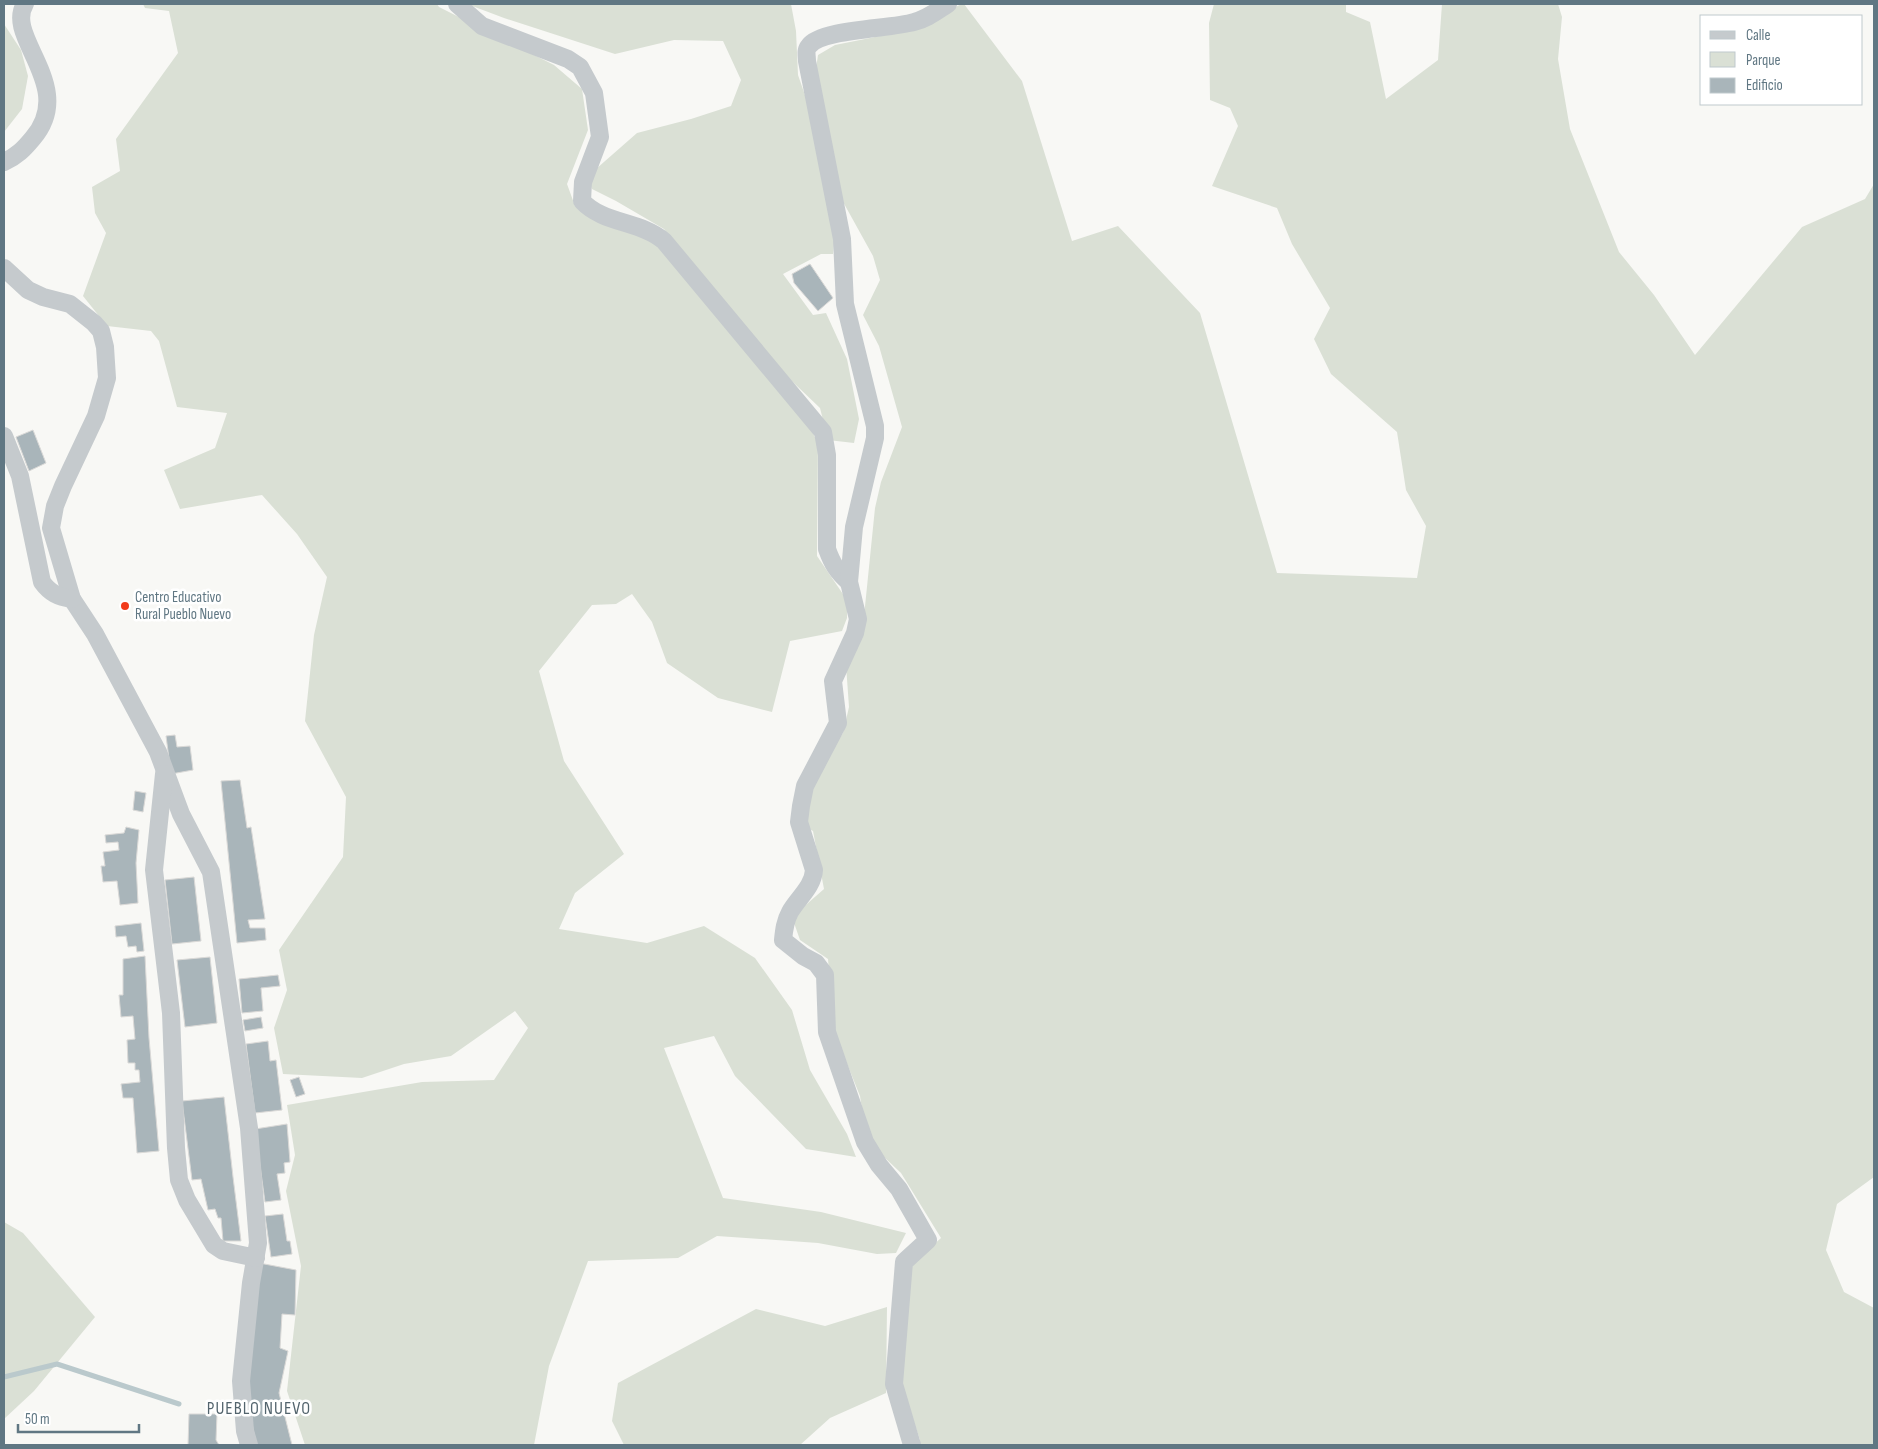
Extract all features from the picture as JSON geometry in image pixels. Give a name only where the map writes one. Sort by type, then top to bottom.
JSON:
[{"type":"street","points":[[4,162],[19,154],[38,132],[49,106],[47,87],[23,26],[21,12],[25,4]]},
{"type":"street","points":[[457,4],[477,23],[486,28],[568,60],[580,67],[594,93],[600,138],[583,182],[582,201],[595,211],[648,230],[664,241],[823,432],[827,455],[827,549],[831,562],[839,574],[849,582]]},
{"type":"street","points":[[912,1445],[894,1384],[904,1262],[928,1240],[899,1189],[879,1166],[865,1142],[827,1032],[824,975],[816,963],[795,951],[783,940],[784,925],[790,912],[814,877],[814,870],[799,822],[805,786],[838,723],[834,675],[855,633],[858,619],[849,582],[854,527],[875,438],[875,426],[845,304],[842,239],[807,61],[807,49],[810,44],[818,39],[836,33],[889,28],[915,22],[930,16],[948,4]]},
{"type":"street","points":[[4,268],[28,290],[43,297],[70,304],[101,331],[106,347],[107,378],[96,416],[55,506],[52,528],[72,599],[95,634],[158,752],[181,814],[212,872],[249,1128],[258,1243],[251,1283],[241,1381],[245,1431],[249,1445]]},
{"type":"street","points":[[4,436],[20,476],[42,582],[49,591],[60,597],[72,599]]},
{"type":"street","points":[[164,771],[154,870],[171,1013],[179,1180],[187,1200],[214,1245],[223,1251],[256,1258]]},
{"type":"green space","points":[[143,4],[437,4],[439,7],[554,65],[582,89],[588,130],[567,184],[575,206],[629,229],[666,250],[809,424],[818,444],[817,556],[847,600],[847,618],[842,631],[790,641],[772,712],[718,698],[667,663],[652,622],[632,594],[616,604],[592,605],[539,671],[564,761],[624,854],[575,893],[559,929],[647,943],[704,926],[755,958],[792,1010],[810,1070],[847,1134],[856,1157],[806,1149],[735,1076],[714,1036],[664,1048],[723,1198],[821,1212],[906,1233],[896,1253],[877,1254],[818,1243],[717,1236],[678,1258],[588,1261],[549,1366],[534,1445],[305,1445],[287,1391],[301,1266],[286,1191],[295,1155],[287,1105],[422,1082],[494,1080],[528,1028],[515,1011],[451,1056],[404,1064],[362,1078],[283,1074],[274,1028],[287,990],[279,950],[343,857],[346,797],[305,721],[314,635],[327,577],[297,534],[262,495],[180,509],[164,470],[215,448],[227,413],[177,407],[159,341],[151,331],[107,326],[83,296],[106,233],[95,213],[92,187],[120,171],[116,139],[178,53],[169,11],[145,8]]},
{"type":"green space","points":[[467,4],[791,4],[796,31],[798,75],[807,101],[835,234],[833,254],[821,254],[783,274],[813,315],[826,313],[847,359],[859,419],[854,443],[828,440],[820,408],[775,365],[664,229],[592,189],[588,176],[637,133],[731,106],[741,80],[723,41],[674,40],[615,54]]},
{"type":"green space","points":[[964,4],[1022,81],[1072,241],[1118,226],[1200,313],[1277,573],[1417,578],[1426,526],[1406,490],[1397,432],[1331,374],[1314,339],[1330,308],[1292,244],[1277,208],[1212,186],[1238,126],[1230,108],[1210,100],[1209,23],[1214,4],[1346,4],[1346,12],[1370,22],[1386,99],[1438,60],[1442,4],[1558,4],[1562,17],[1558,59],[1570,129],[1619,252],[1654,295],[1695,355],[1802,227],[1865,199],[1874,184],[1874,1177],[1837,1204],[1826,1250],[1844,1292],[1874,1308],[1874,1445],[919,1445],[920,1440],[901,1383],[910,1266],[941,1238],[901,1173],[867,1141],[860,1096],[834,1031],[828,959],[800,940],[792,917],[824,889],[813,831],[804,826],[807,786],[843,733],[849,707],[846,665],[863,626],[875,508],[881,482],[902,427],[879,346],[863,315],[880,280],[873,256],[842,200],[814,82],[818,55],[835,45],[900,32]]},
{"type":"green space","points":[[4,24],[21,50],[28,76],[22,109],[4,132]]},
{"type":"green space","points":[[4,1222],[23,1233],[95,1317],[34,1391],[4,1419]]},
{"type":"green space","points":[[887,1307],[886,1393],[830,1418],[800,1445],[624,1445],[612,1421],[618,1383],[756,1309],[825,1326]]},
{"type":"building","points":[[810,264],[833,298],[818,311],[794,283],[792,274]]},
{"type":"building","points":[[33,430],[46,463],[29,471],[16,437]]},
{"type":"building","points":[[175,735],[177,747],[190,746],[193,770],[171,774],[166,736]]},
{"type":"building","points":[[240,780],[247,828],[251,827],[265,919],[248,920],[250,928],[265,928],[266,940],[237,943],[221,781]]},
{"type":"building","points":[[135,791],[146,793],[143,812],[133,810]]},
{"type":"building","points":[[126,827],[139,830],[136,863],[138,903],[120,905],[117,881],[103,882],[101,866],[105,866],[103,852],[119,850],[118,842],[106,843],[105,835],[124,833]]},
{"type":"building","points":[[194,877],[201,941],[172,944],[165,880]]},
{"type":"building","points":[[141,923],[144,951],[137,952],[136,946],[128,947],[126,936],[116,937],[115,926]]},
{"type":"building","points":[[145,956],[149,1038],[159,1151],[137,1153],[133,1098],[123,1098],[121,1084],[140,1082],[139,1070],[135,1070],[135,1063],[128,1063],[127,1040],[135,1039],[133,1016],[121,1017],[119,995],[123,995],[123,959]]},
{"type":"building","points":[[210,957],[217,1023],[185,1027],[177,960]]},
{"type":"building","points":[[278,975],[280,986],[261,988],[263,1011],[242,1013],[239,979]]},
{"type":"building","points":[[261,1017],[263,1028],[245,1031],[243,1020]]},
{"type":"building","points":[[268,1041],[270,1061],[276,1060],[282,1110],[255,1113],[246,1044]]},
{"type":"building","points":[[299,1077],[305,1094],[296,1097],[290,1080]]},
{"type":"building","points":[[224,1097],[241,1241],[223,1241],[221,1218],[218,1218],[215,1209],[208,1210],[201,1179],[192,1180],[182,1101]]},
{"type":"building","points":[[287,1124],[290,1162],[284,1163],[285,1173],[277,1174],[281,1200],[265,1202],[255,1129]]},
{"type":"building","points":[[283,1214],[287,1241],[290,1241],[292,1254],[271,1257],[265,1216]]},
{"type":"building","points":[[259,1263],[296,1270],[295,1315],[282,1314],[280,1348],[288,1351],[279,1393],[292,1445],[256,1445],[245,1385]]},
{"type":"building","points":[[189,1414],[217,1414],[216,1440],[219,1445],[188,1445]]},
{"type":"waterway","points":[[4,1377],[57,1364],[179,1404]]},
{"type":"place","name":"Centro Educativo Rural Pueblo Nuevo","points":[[125,606]]},
{"type":"district","name":"PUEBLO NUEVO","points":[[259,1408]]}]
